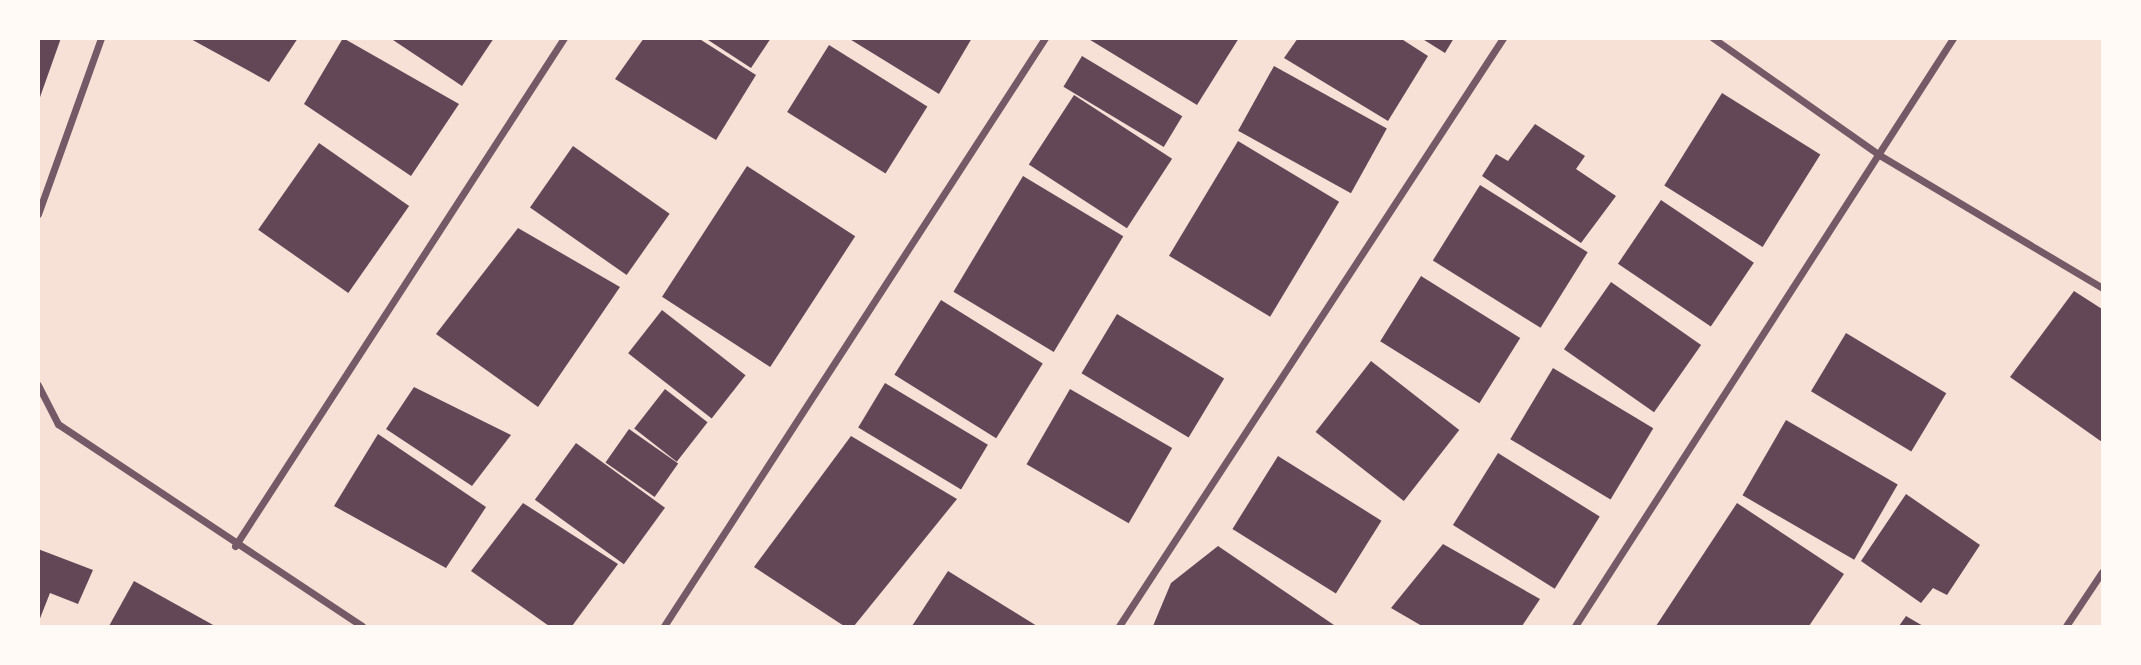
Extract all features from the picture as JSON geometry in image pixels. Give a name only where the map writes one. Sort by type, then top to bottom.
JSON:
[{"type":"street","points":[[38,214],[101,38]]},
{"type":"street","points":[[235,546],[564,38]]},
{"type":"street","points":[[664,626],[1045,38]]},
{"type":"street","points":[[1119,626],[1503,38]]},
{"type":"street","points":[[1713,38],[1881,156],[2102,288]]},
{"type":"street","points":[[1575,626],[1881,156],[1953,38]]},
{"type":"street","points":[[38,385],[58,424],[235,546],[362,626]]},
{"type":"street","points":[[2066,626],[2102,572]]},
{"type":"building","points":[[38,38],[61,38],[39,100],[38,100]]},
{"type":"building","points":[[189,38],[298,38],[269,82]]},
{"type":"building","points":[[343,38],[459,104],[411,176],[304,104]]},
{"type":"building","points":[[390,38],[494,38],[462,86]]},
{"type":"building","points":[[644,38],[698,38],[756,75],[716,140],[615,79]]},
{"type":"building","points":[[705,38],[771,38],[751,68]]},
{"type":"building","points":[[848,38],[972,38],[939,94]]},
{"type":"building","points":[[1087,38],[1239,38],[1197,105]]},
{"type":"building","points":[[1298,38],[1400,38],[1428,56],[1388,121],[1284,58]]},
{"type":"building","points":[[1421,38],[1454,38],[1445,53]]},
{"type":"building","points":[[829,45],[927,106],[886,173],[787,112]]},
{"type":"building","points":[[1082,56],[1182,116],[1164,147],[1063,87]]},
{"type":"building","points":[[1274,66],[1387,129],[1351,193],[1238,131]]},
{"type":"building","points":[[1722,93],[1820,154],[1763,247],[1664,185]]},
{"type":"building","points":[[1074,95],[1172,159],[1127,228],[1029,165]]},
{"type":"building","points":[[1535,124],[1585,156],[1576,169],[1616,196],[1581,243],[1482,176],[1496,154],[1508,161]]},
{"type":"building","points":[[1238,141],[1339,202],[1270,317],[1169,256]]},
{"type":"building","points":[[319,143],[409,206],[348,293],[258,230]]},
{"type":"building","points":[[573,146],[670,214],[627,275],[530,207]]},
{"type":"building","points":[[747,166],[855,236],[770,367],[662,297]]},
{"type":"building","points":[[1023,176],[1123,236],[1054,352],[953,292]]},
{"type":"building","points":[[1480,185],[1588,252],[1541,328],[1433,260]]},
{"type":"building","points":[[1661,200],[1754,263],[1711,326],[1618,264]]},
{"type":"building","points":[[518,228],[620,287],[538,407],[436,334]]},
{"type":"building","points":[[1421,276],[1520,338],[1479,403],[1380,341]]},
{"type":"building","points":[[1611,282],[1701,345],[1654,412],[1564,349]]},
{"type":"building","points":[[2074,291],[2102,309],[2102,442],[2010,377]]},
{"type":"building","points":[[941,300],[1043,364],[996,438],[894,375]]},
{"type":"building","points":[[662,310],[746,375],[712,419],[628,353]]},
{"type":"building","points":[[1117,314],[1224,378],[1189,438],[1081,373]]},
{"type":"building","points":[[1846,333],[1946,393],[1911,452],[1811,391]]},
{"type":"building","points":[[1371,361],[1459,430],[1404,501],[1316,432]]},
{"type":"building","points":[[1553,368],[1653,428],[1611,499],[1510,439]]},
{"type":"building","points":[[885,383],[988,445],[961,489],[858,428]]},
{"type":"building","points":[[414,387],[511,435],[472,486],[386,429]]},
{"type":"building","points":[[665,389],[708,422],[677,462],[634,428]]},
{"type":"building","points":[[1070,389],[1172,448],[1129,523],[1026,464]]},
{"type":"building","points":[[1786,420],[1898,484],[1854,560],[1742,495]]},
{"type":"building","points":[[629,429],[678,463],[655,497],[605,463]]},
{"type":"building","points":[[378,434],[486,507],[446,568],[334,506]]},
{"type":"building","points":[[851,436],[957,499],[854,626],[844,626],[754,567]]},
{"type":"building","points":[[576,443],[665,508],[624,564],[535,500]]},
{"type":"building","points":[[1498,453],[1600,517],[1555,589],[1453,525]]},
{"type":"building","points":[[1278,456],[1381,521],[1336,594],[1232,529]]},
{"type":"building","points":[[1906,494],[1980,545],[1947,595],[1933,588],[1921,603],[1861,561]]},
{"type":"building","points":[[523,503],[618,564],[572,626],[549,626],[471,571]]},
{"type":"building","points":[[1737,503],[1844,574],[1809,626],[1656,626]]},
{"type":"building","points":[[1443,544],[1540,599],[1522,626],[1422,626],[1391,608]]},
{"type":"building","points":[[1218,546],[1334,625],[1153,626],[1171,583]]},
{"type":"building","points":[[38,549],[93,570],[78,604],[50,593],[39,621]]},
{"type":"building","points":[[948,571],[1037,626],[912,626]]},
{"type":"building","points":[[134,581],[215,626],[109,626]]},
{"type":"building","points":[[1906,616],[1923,626],[1899,626]]}]
